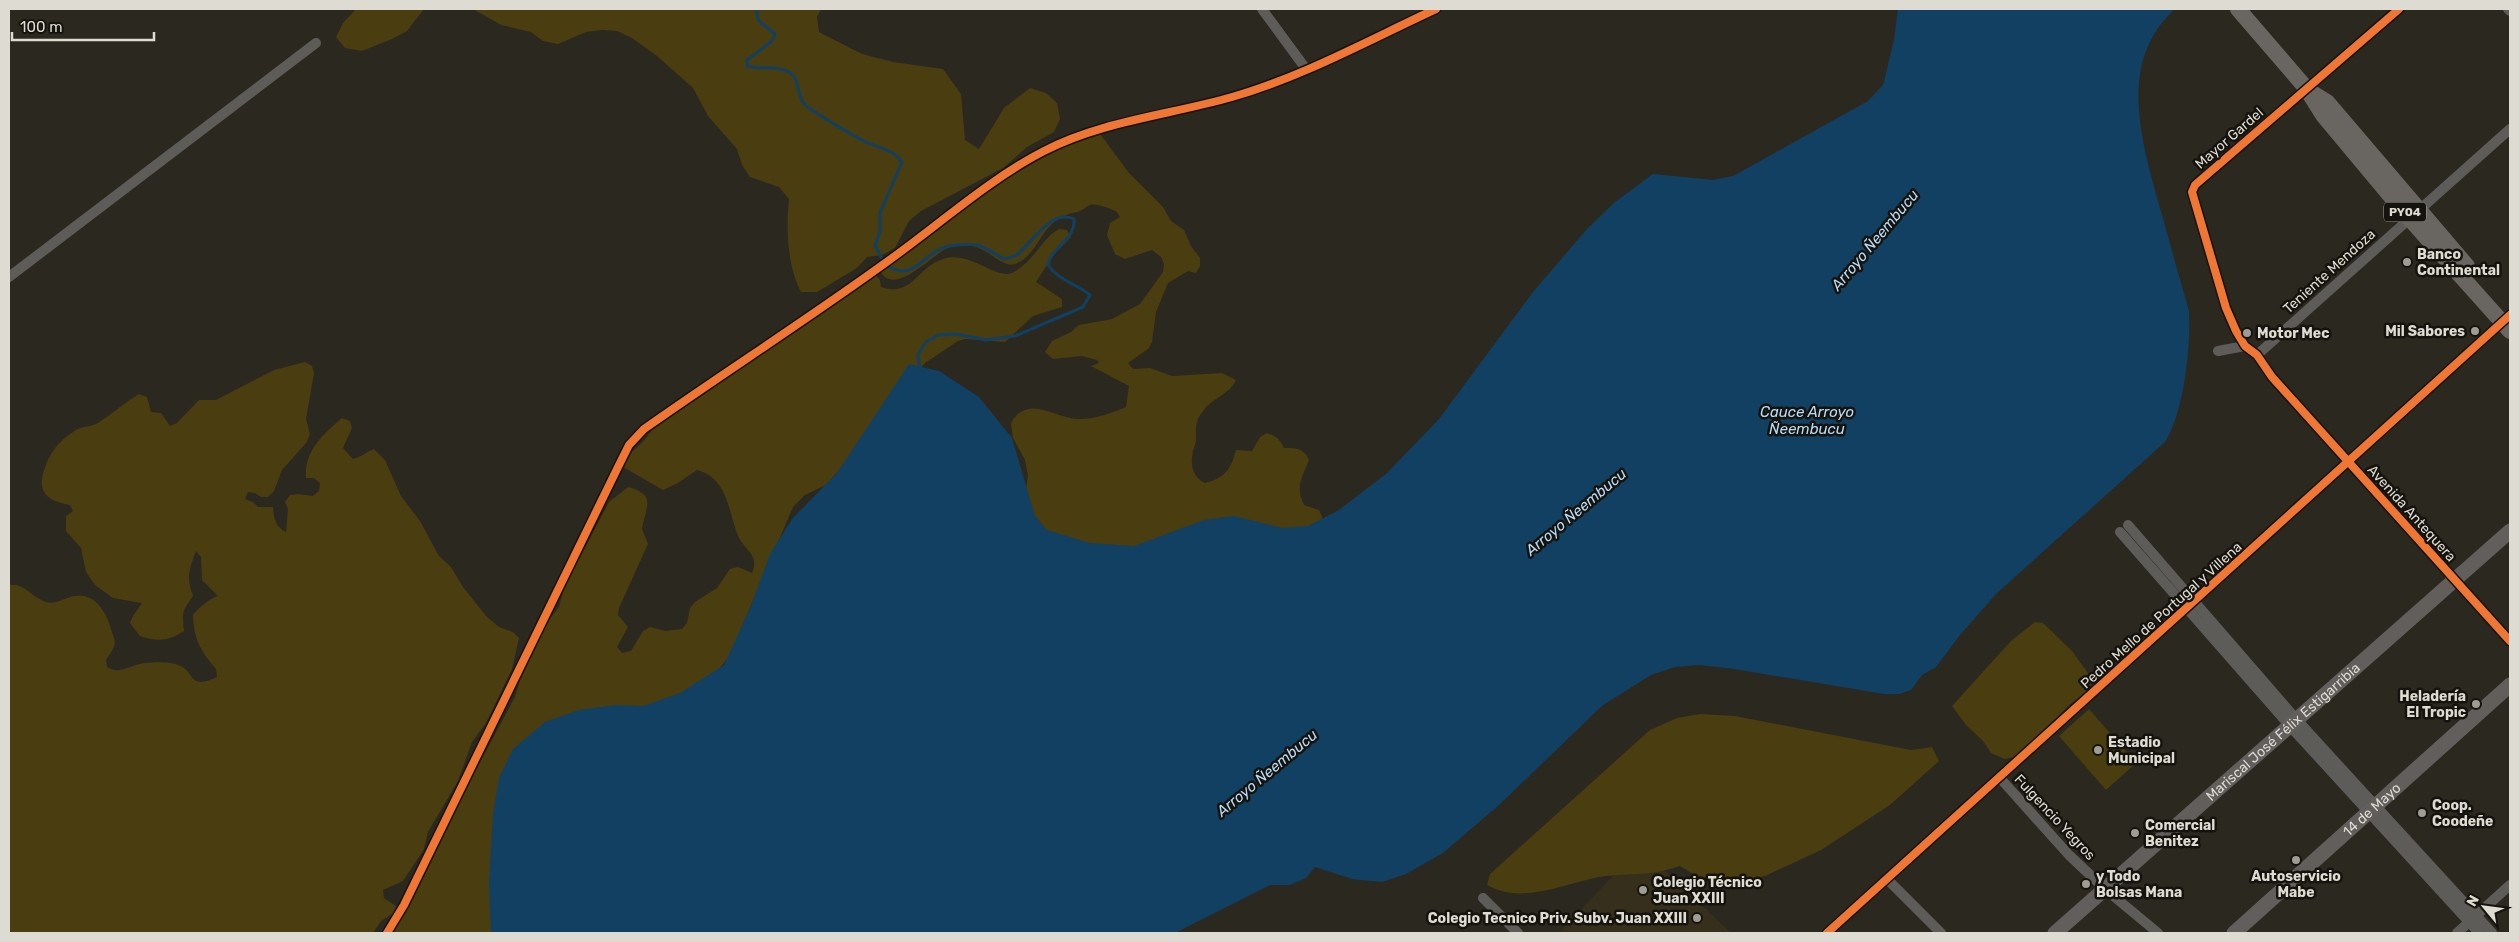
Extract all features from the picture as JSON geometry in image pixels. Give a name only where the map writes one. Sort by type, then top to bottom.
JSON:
[{"type":"main road","name":"PY04","points":[[2238,9],[2306,88],[2323,115],[2509,320]]},
{"type":"main road","name":"Mariscal José Félix Estigarribia","points":[[2055,933],[2510,531]]},
{"type":"main road","name":"14 de Mayo","points":[[2234,933],[2510,686]]},
{"type":"street","points":[[1262,9],[1306,69]]},
{"type":"street","points":[[387,933],[404,905],[629,445],[644,429],[887,262],[1017,166],[1044,150],[1072,139],[1157,113],[1230,98],[1263,88],[1436,9]]},
{"type":"street","name":"Mayor Gardel","points":[[2257,355],[2245,346],[2226,308],[2192,192],[2194,185],[2398,9]]},
{"type":"street","points":[[9,278],[316,43]]},
{"type":"street","name":"Teniente Mendoza","points":[[2257,355],[2510,129]]},
{"type":"street","name":"Pedro Mello de Portugal y Villena","points":[[1827,933],[2346,463],[2509,320]]},
{"type":"street","points":[[2218,351],[2245,346]]},
{"type":"street","name":"Avenida Antequera","points":[[2257,355],[2272,377],[2453,582],[2510,650]]},
{"type":"street","points":[[2124,529],[2293,722],[2373,810],[2473,919],[2492,933]]},
{"type":"street","name":"Avenida Antequera","points":[[2453,582],[2510,640]]},
{"type":"street","name":"Fulgencio Yegros","points":[[2000,778],[2069,855],[2105,889],[2158,933]]},
{"type":"street","points":[[1887,879],[1942,933]]},
{"type":"street","points":[[2457,933],[2510,885]]},
{"type":"street","points":[[1483,898],[1518,933]]},
{"type":"street","points":[[2473,919],[2478,933]]},
{"type":"shaded area","points":[[356,9],[424,9],[407,31],[362,51],[345,48],[336,37],[343,23]]},
{"type":"shaded area","points":[[473,9],[821,9],[817,17],[819,32],[862,54],[893,62],[943,69],[961,94],[965,140],[979,149],[1004,108],[1030,88],[1046,93],[1057,103],[1060,119],[1054,132],[1027,147],[1003,168],[921,211],[909,221],[895,248],[882,255],[867,257],[857,268],[817,292],[801,292],[790,259],[789,199],[779,187],[750,177],[742,165],[737,149],[708,116],[693,88],[657,56],[632,38],[617,31],[586,32],[558,44],[543,41],[531,32],[501,25]]},
{"type":"shaded area","points":[[1095,127],[1129,173],[1163,207],[1171,221],[1184,230],[1191,246],[1200,258],[1200,266],[1196,273],[1188,271],[1168,283],[1156,312],[1152,342],[1148,349],[1128,363],[1133,369],[1150,368],[1172,376],[1222,373],[1236,380],[1230,389],[1207,407],[1197,421],[1192,461],[1195,474],[1205,483],[1218,478],[1226,472],[1236,450],[1252,451],[1260,437],[1267,433],[1270,434],[1279,440],[1284,448],[1299,449],[1307,456],[1309,460],[1300,482],[1301,498],[1304,505],[1319,510],[1322,517],[1322,525],[1145,558],[1040,533],[1026,489],[1028,475],[1025,460],[1013,438],[1011,423],[1017,414],[1033,408],[1083,419],[1102,416],[1126,407],[1129,386],[1091,366],[1099,363],[1097,360],[1082,356],[1053,359],[1045,352],[1052,341],[1071,332],[1079,325],[1112,319],[1140,304],[1163,272],[1164,264],[1161,257],[1152,250],[1125,259],[1115,254],[1107,235],[1110,223],[1120,217],[1116,211],[1100,205],[1090,205],[1064,216],[1047,229],[1031,253],[1015,264],[1009,265],[982,249],[963,244],[944,250],[904,277],[894,280],[886,277],[879,269],[1007,174]]},
{"type":"shaded area","points":[[1059,229],[1067,230],[1071,237],[1055,253],[1036,282],[1062,299],[1062,307],[1033,316],[1005,342],[965,339],[958,341],[925,363],[914,375],[895,406],[826,485],[805,495],[793,507],[729,657],[714,675],[495,836],[490,868],[524,933],[390,933],[419,885],[438,841],[515,697],[522,673],[548,621],[559,607],[564,588],[609,502],[628,487],[643,494],[647,503],[642,529],[648,544],[619,608],[618,615],[628,627],[617,647],[622,653],[631,651],[643,631],[650,627],[665,631],[682,629],[687,623],[690,608],[695,602],[717,588],[730,569],[738,567],[752,573],[754,567],[753,557],[738,536],[725,497],[715,480],[697,470],[678,483],[663,490],[623,467],[628,456],[644,441],[651,431],[874,273],[880,280],[881,287],[900,288],[914,280],[934,263],[953,257],[963,258],[1006,274],[1012,273],[1026,263],[1047,239]]},
{"type":"shaded area","points":[[305,362],[312,366],[314,373],[306,419],[310,434],[307,442],[282,470],[274,491],[268,497],[261,497],[255,493],[248,492],[245,499],[253,502],[258,507],[273,507],[276,522],[286,532],[288,509],[285,502],[290,495],[313,496],[319,491],[320,483],[314,478],[306,478],[308,459],[316,444],[342,418],[350,421],[352,428],[343,448],[353,459],[374,449],[385,460],[401,496],[420,521],[439,556],[451,567],[463,587],[487,617],[499,627],[513,632],[519,638],[512,669],[486,723],[472,742],[458,781],[428,832],[424,849],[403,881],[383,890],[384,898],[396,906],[394,913],[381,921],[373,933],[9,933],[9,585],[24,588],[41,600],[50,603],[82,596],[88,597],[98,604],[108,620],[114,637],[113,650],[106,660],[107,667],[111,669],[122,670],[140,664],[163,662],[184,668],[196,681],[207,681],[217,677],[216,669],[206,657],[194,631],[193,615],[207,601],[218,596],[202,580],[201,557],[196,551],[190,569],[189,578],[193,596],[184,612],[184,631],[163,640],[140,636],[130,623],[142,603],[113,598],[95,585],[86,572],[81,548],[66,531],[66,516],[73,511],[70,505],[54,501],[46,495],[42,486],[42,480],[49,458],[69,434],[98,423],[139,394],[147,397],[151,412],[161,413],[170,426],[177,423],[199,400],[216,400],[274,370]]},
{"type":"shaded area","points":[[2035,622],[2043,623],[2072,651],[2090,676],[2091,683],[2088,691],[2069,705],[2037,738],[2013,757],[2005,759],[1991,753],[1983,741],[1966,725],[1952,706],[2011,641]]},
{"type":"shaded area","name":"Estadio Municipal","points":[[2089,709],[2136,763],[2106,790],[2059,736]]},
{"type":"shaded area","points":[[1700,714],[1735,716],[1911,750],[1932,747],[1939,761],[1890,805],[1821,850],[1765,876],[1729,884],[1695,875],[1680,866],[1654,873],[1599,877],[1528,893],[1500,891],[1487,885],[1490,874],[1650,730],[1677,718]]},
{"type":"shaded area","name":"Colegio Técnico Juan XXIII","points":[[1640,847],[1731,933],[1559,933]]},
{"type":"water","name":"Cauce Arroyo Ñeembucu","points":[[1898,9],[2175,9],[2157,30],[2145,53],[2140,78],[2139,104],[2146,157],[2189,311],[2189,342],[2185,379],[2177,414],[2165,442],[1996,594],[1960,635],[1936,667],[1922,675],[1911,690],[1899,694],[1884,694],[1734,669],[1699,665],[1675,667],[1651,675],[1603,705],[1499,805],[1443,853],[1406,874],[1382,882],[1352,879],[1315,867],[1306,878],[1290,885],[1270,885],[1175,933],[491,933],[489,884],[493,814],[499,778],[513,749],[545,722],[579,710],[616,705],[643,706],[680,693],[724,665],[751,606],[770,554],[792,519],[837,473],[909,364],[939,371],[979,397],[1012,438],[1035,516],[1047,530],[1090,543],[1134,546],[1204,520],[1234,516],[1282,528],[1308,526],[1339,510],[1387,473],[1439,419],[1533,292],[1587,229],[1615,202],[1653,174],[1713,180],[1733,176],[1868,101],[1883,85],[1894,40]]},
{"type":"waterway","points":[[756,9],[759,21],[775,34],[772,41],[747,60],[747,66],[779,69],[789,72],[796,79],[801,99],[809,108],[866,142],[891,152],[902,162],[880,213],[880,232],[875,245],[883,261]]},
{"type":"waterway","points":[[887,266],[895,270],[909,270],[938,250],[959,245],[980,246],[1004,259],[1008,258],[1019,253],[1051,222],[1058,218],[1074,219],[1071,233],[1054,253],[1048,265],[1062,278],[1090,295],[1083,307],[1015,336],[986,340],[956,334],[938,335],[926,342],[918,354],[920,370]]},
{"type":"cycle path","points":[[387,933],[404,905],[629,445],[644,429],[858,283],[984,188],[1044,151],[1089,132],[1112,125],[1208,103],[1258,89],[1310,69],[1436,9]]},
{"type":"cycle path","points":[[2399,9],[2195,185],[2192,192],[2226,308],[2245,346],[2257,355],[2272,377],[2510,641]]},
{"type":"cycle path","points":[[1827,933],[2510,315]]},
{"type":"place","name":"Banco Continental","points":[[2407,262]]},
{"type":"place","name":"Mil Sabores","points":[[2475,331]]},
{"type":"place","name":"Motor Mec","points":[[2247,333]]},
{"type":"place","name":"Heladería El Tropic","points":[[2476,704]]},
{"type":"place","name":"Estadio Municipal","points":[[2098,750]]},
{"type":"place","name":"Coop. Coodeñe","points":[[2422,813]]},
{"type":"place","name":"Comercial Benitez","points":[[2135,833]]},
{"type":"place","name":"Autoservicio Mabe","points":[[2296,860]]},
{"type":"place","name":"y Todo Bolsas Mana","points":[[2086,884]]},
{"type":"place","name":"Colegio Técnico Juan XXIII","points":[[1643,890]]},
{"type":"place","name":"Colegio Tecnico Priv. Subv. Juan XXIII","points":[[1697,918]]},
{"type":"water label","name":"Arroyo Ñeembucu","points":[[1875,240]]},
{"type":"water label","name":"Arroyo Ñeembucu","points":[[1576,512]]},
{"type":"water label","name":"Arroyo Ñeembucu","points":[[1267,773]]}]
